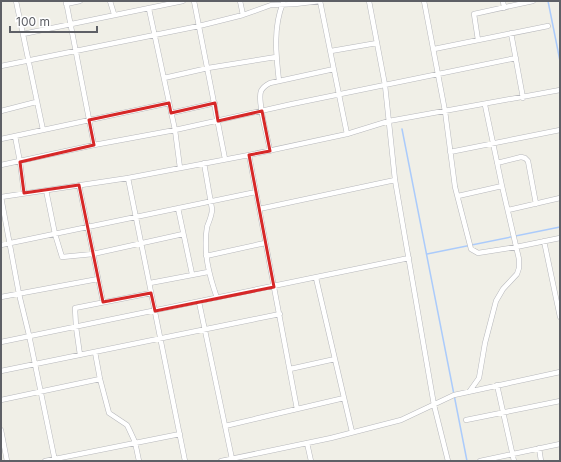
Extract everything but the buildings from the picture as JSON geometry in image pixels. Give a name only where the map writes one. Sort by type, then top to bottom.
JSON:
[{"type":"street","points":[[16,1],[42,130]]},
{"type":"street","points":[[80,1],[66,3],[94,145]]},
{"type":"street","points":[[110,1],[114,14]]},
{"type":"street","points":[[23,34],[114,14],[149,9],[183,1]]},
{"type":"street","points":[[194,1],[225,158]]},
{"type":"street","points":[[240,1],[243,15]]},
{"type":"street","points":[[1,66],[199,26],[243,15],[264,6],[283,2],[295,4],[320,1],[347,134]]},
{"type":"street","points":[[369,1],[385,85],[395,180],[408,258],[434,405],[448,461]]},
{"type":"street","points":[[424,1],[439,74],[455,187],[471,249],[478,253],[560,238]]},
{"type":"street","points":[[502,1],[504,8]]},
{"type":"street","points":[[478,40],[474,14],[533,1]]},
{"type":"street","points":[[279,80],[276,56],[277,30],[283,2]]},
{"type":"street","points":[[149,9],[175,130],[180,168]]},
{"type":"street","points":[[434,50],[548,26]]},
{"type":"street","points":[[511,33],[524,98]]},
{"type":"street","points":[[331,51],[377,43]]},
{"type":"street","points":[[164,78],[208,68],[276,56]]},
{"type":"street","points":[[1,165],[516,58]]},
{"type":"street","points":[[270,150],[262,111],[260,94],[262,89],[270,83],[279,80],[334,69]]},
{"type":"street","points":[[54,460],[1,197],[128,178],[225,158],[249,155],[347,134],[389,121],[524,98],[560,90]]},
{"type":"street","points":[[1,111],[36,102]]},
{"type":"street","points":[[1,139],[169,103]]},
{"type":"street","points":[[171,113],[215,103]]},
{"type":"street","points":[[468,392],[479,378],[485,343],[496,301],[503,290],[517,274],[519,268],[519,259],[485,105]]},
{"type":"street","points":[[450,152],[560,130]]},
{"type":"street","points":[[15,136],[24,193]]},
{"type":"street","points":[[249,155],[297,409]]},
{"type":"street","points":[[497,163],[521,157],[528,161],[536,204]]},
{"type":"street","points":[[204,163],[212,214],[207,226],[206,256],[208,272],[217,298]]},
{"type":"street","points":[[128,178],[185,461]]},
{"type":"street","points":[[259,209],[395,180]]},
{"type":"street","points":[[79,185],[103,302]]},
{"type":"street","points":[[458,196],[502,186]]},
{"type":"street","points":[[46,190],[55,234],[62,257],[93,254],[183,234]]},
{"type":"street","points":[[1,245],[256,192]]},
{"type":"street","points":[[508,210],[560,198]]},
{"type":"street","points":[[178,208],[192,274]]},
{"type":"street","points":[[544,241],[560,317]]},
{"type":"street","points":[[206,256],[265,243]]},
{"type":"street","points":[[1,342],[274,287],[408,258]]},
{"type":"street","points":[[150,283],[208,272]]},
{"type":"street","points":[[316,278],[352,432]]},
{"type":"street","points":[[1,297],[98,279]]},
{"type":"street","points":[[80,355],[75,308],[151,293]]},
{"type":"street","points":[[199,302],[232,459]]},
{"type":"street","points":[[1,371],[280,314]]},
{"type":"street","points":[[95,352],[100,379],[110,413],[127,425],[135,442],[139,461]]},
{"type":"street","points":[[290,369],[335,359]]},
{"type":"street","points":[[221,461],[307,443],[401,420],[456,395],[560,372]]},
{"type":"street","points":[[1,400],[100,379]]},
{"type":"street","points":[[498,385],[514,461]]},
{"type":"street","points":[[225,426],[344,398]]},
{"type":"street","points":[[466,420],[560,401]]},
{"type":"street","points":[[1,430],[7,461]]},
{"type":"street","points":[[45,461],[180,434]]},
{"type":"street","points":[[307,443],[311,461]]},
{"type":"street","points":[[480,461],[560,444]]},
{"type":"street","points":[[539,448],[541,461]]},
{"type":"highlighted area","points":[[169,103],[171,113],[215,103],[218,121],[262,111],[270,151],[249,155],[274,287],[155,311],[151,293],[103,302],[79,185],[24,193],[20,162],[94,145],[89,120]]},
{"type":"waterway","points":[[548,1],[560,61]]},
{"type":"waterway","points":[[402,129],[467,461]]},
{"type":"waterway","points":[[427,254],[560,227]]}]
